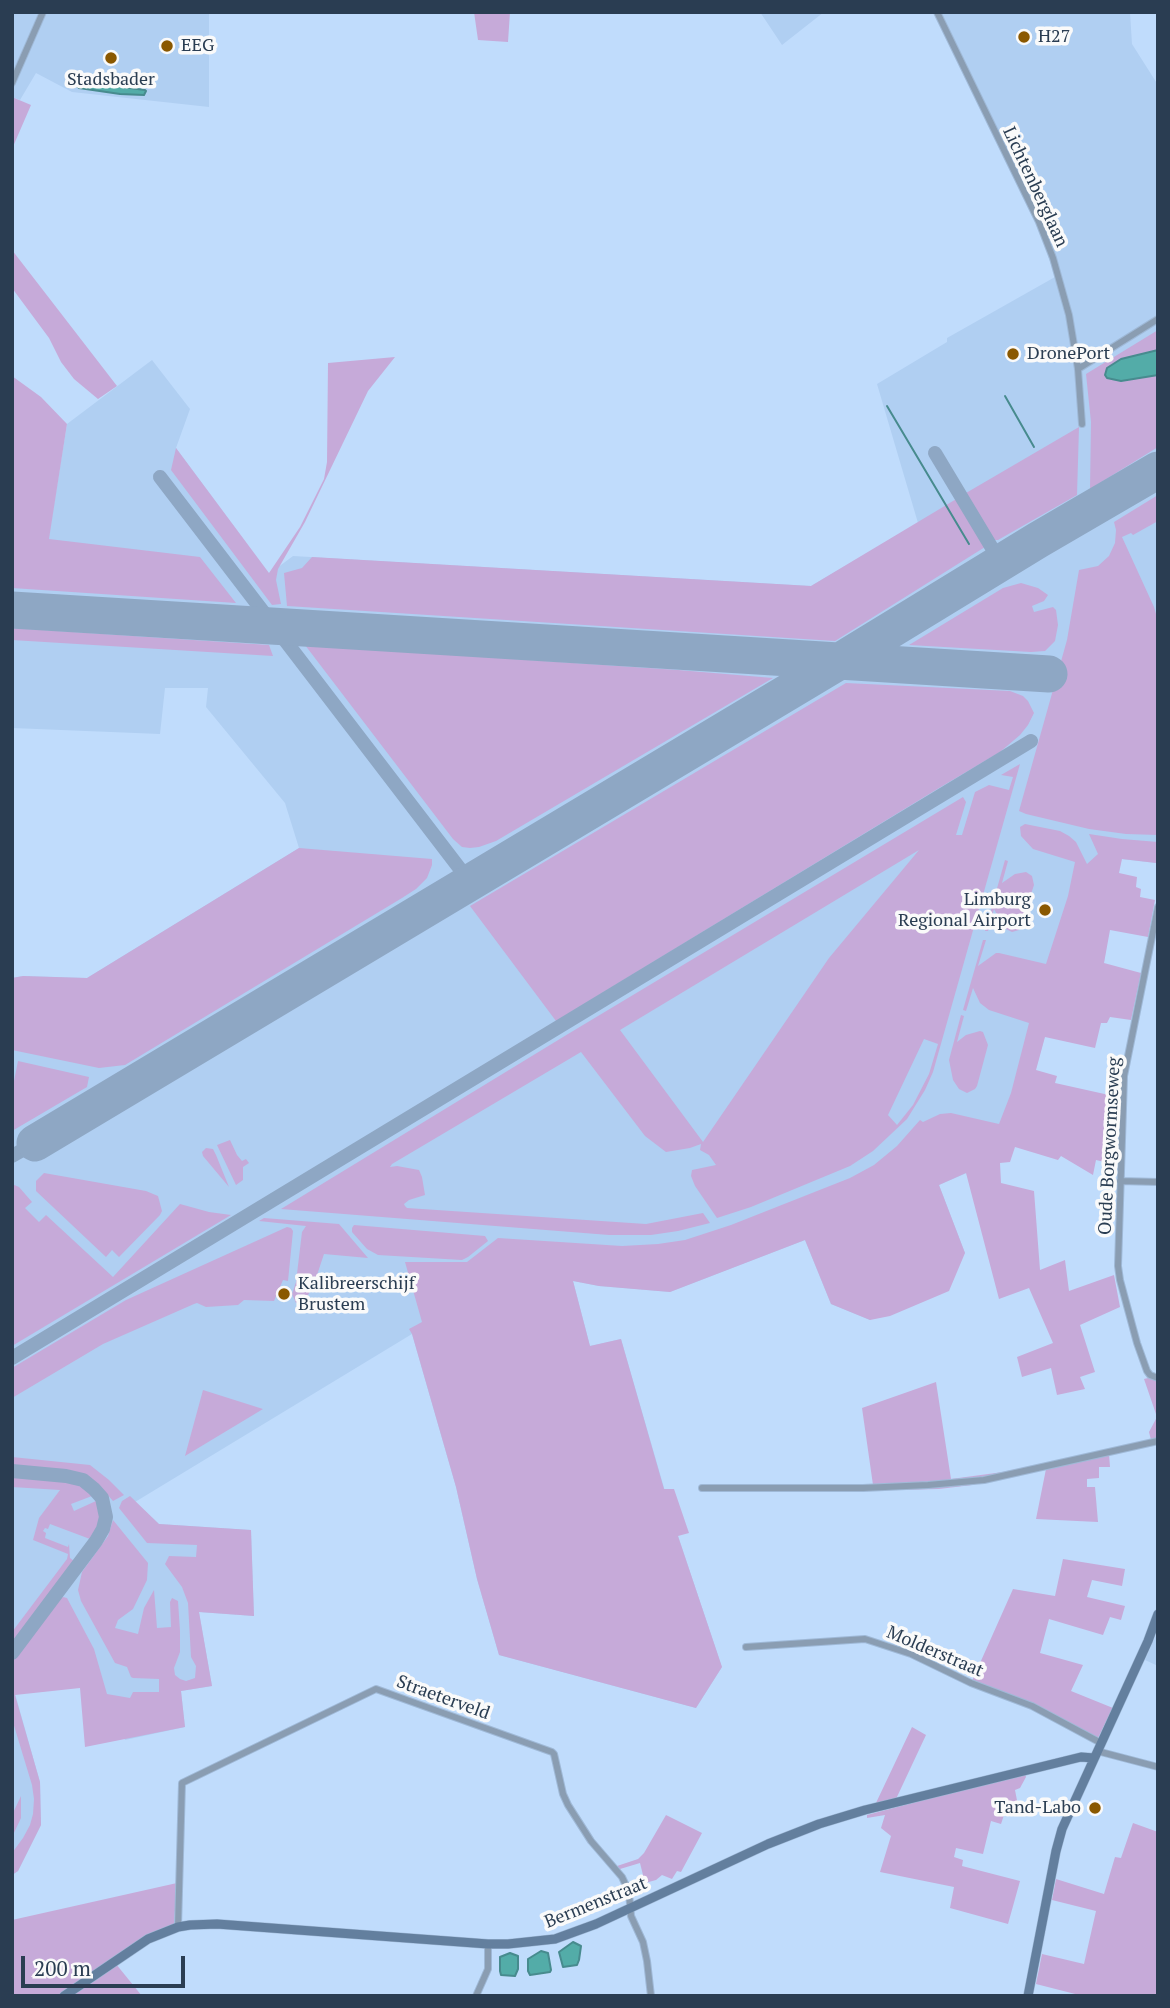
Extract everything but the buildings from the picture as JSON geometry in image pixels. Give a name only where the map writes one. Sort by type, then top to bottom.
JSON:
[{"type":"street","points":[[12,82],[43,12]]},
{"type":"street","name":"Lichtenberglaan","points":[[937,12],[1039,222],[1053,258],[1069,315],[1078,369],[1082,424]]},
{"type":"street","points":[[1078,369],[1158,319]]},
{"type":"street","name":"Oude Borgwormseweg","points":[[1158,907],[1124,1076],[1118,1266],[1134,1333],[1147,1371],[1158,1378]]},
{"type":"street","points":[[1120,1181],[1158,1182]]},
{"type":"street","points":[[702,1488],[863,1488],[973,1481],[1158,1441]]},
{"type":"street","points":[[1028,1996],[1059,1839],[1071,1806],[1157,1620]]},
{"type":"street","name":"Molderstraat","points":[[746,1647],[865,1639],[911,1654],[971,1683],[1032,1706],[1097,1751],[1158,1767]]},
{"type":"street","name":"Straeterveld","points":[[178,1927],[182,1783],[376,1689],[552,1752],[568,1805],[591,1841],[622,1877],[629,1892],[630,1909]]},
{"type":"street","name":"Bermenstraat","points":[[64,1996],[148,1940],[178,1927],[217,1924],[488,1944],[555,1939],[587,1928],[768,1844],[819,1824],[1097,1751]]},
{"type":"street","points":[[630,1909],[645,1950],[651,1996]]},
{"type":"street","points":[[477,1996],[488,1969],[488,1944]]},
{"type":"shaded area","points":[[12,12],[209,12],[209,107],[72,92],[36,73],[20,100],[12,97]]},
{"type":"shaded area","points":[[474,12],[510,12],[508,42],[478,40]]},
{"type":"shaded area","points":[[760,12],[824,12],[782,45]]},
{"type":"shaded area","name":"Limburg Regional Airport","points":[[933,12],[1130,12],[1132,44],[1158,85],[1158,851],[1156,863],[1121,859],[1103,968],[1066,959],[1033,1079],[1013,1135],[978,1168],[939,1185],[965,1253],[870,1320],[831,1304],[805,1240],[670,1292],[573,1281],[590,1346],[621,1339],[678,1536],[722,1667],[696,1708],[499,1655],[477,1579],[456,1487],[412,1334],[135,1502],[159,1524],[251,1530],[254,1616],[199,1612],[212,1686],[181,1691],[185,1727],[125,1740],[78,1636],[14,1690],[40,1782],[41,1825],[18,1871],[12,1875],[12,978],[87,978],[299,848],[285,803],[206,707],[208,688],[165,688],[160,734],[12,728],[12,550],[46,553],[67,424],[152,360],[190,409],[176,448],[269,574],[293,556],[811,586],[918,523],[877,384],[947,342],[947,338],[1055,277],[1038,225]]},
{"type":"shaded area","points":[[77,81],[146,91],[144,95],[120,94],[79,88]]},
{"type":"shaded area","points":[[12,97],[31,105],[12,149]]},
{"type":"shaded area","points":[[12,250],[117,386],[98,399],[74,379],[61,362],[49,338],[12,288]]},
{"type":"shaded area","points":[[1158,330],[1158,447],[1090,489],[1091,422],[1086,374]]},
{"type":"shaded area","points":[[1158,350],[1158,375],[1121,381],[1107,378],[1105,375],[1107,368],[1121,359]]},
{"type":"shaded area","points":[[395,357],[368,391],[305,522],[278,569],[276,580],[281,604],[272,605],[171,470],[176,448],[269,573],[300,527],[324,479],[327,462],[328,363]]},
{"type":"shaded area","points":[[12,376],[41,397],[67,424],[49,539],[200,557],[236,603],[12,588]]},
{"type":"shaded area","points":[[1079,427],[1077,495],[998,540],[993,540],[966,493]]},
{"type":"shaded area","points":[[1158,495],[1158,521],[1133,535],[1131,533],[1122,537],[1158,621],[1158,835],[1089,829],[1026,814],[1019,811],[1067,640],[1079,570],[1098,566],[1109,556],[1115,543],[1114,522]]},
{"type":"shaded area","points":[[958,498],[985,547],[835,641],[287,606],[284,573],[302,568],[312,557],[811,586]]},
{"type":"shaded area","points":[[1021,583],[1038,588],[1048,595],[1044,601],[1032,606],[1034,612],[1053,607],[1056,610],[1058,625],[1055,641],[1045,651],[909,645],[1003,588]]},
{"type":"shaded area","points":[[12,628],[269,645],[273,656],[12,640]]},
{"type":"shaded area","points":[[305,645],[773,678],[496,841],[470,848],[462,847],[453,839]]},
{"type":"shaded area","points":[[846,683],[1010,691],[1023,696],[1034,713],[1020,735],[1000,752],[556,1021],[470,906]]},
{"type":"shaded area","points":[[1020,764],[933,1072],[907,1119],[873,1151],[850,1166],[751,1207],[717,1218],[691,1176],[692,1170],[716,1165],[709,1155],[700,1150],[701,1144],[666,1152],[645,1136],[581,1052],[392,1164],[390,1167],[419,1170],[422,1177],[425,1195],[409,1200],[405,1206],[646,1224],[703,1213],[710,1223],[651,1235],[609,1235],[281,1209],[963,797],[966,802],[956,835],[962,835],[975,792],[989,785],[1009,790],[1013,777],[1001,775]],"holes":[[[919,850],[829,958],[703,1142],[620,1030]],[[924,1039],[938,1044],[929,1074],[913,1105],[897,1125],[888,1115]]]},
{"type":"shaded area","points":[[1025,824],[1060,831],[1069,836],[1076,842],[1087,864],[1098,854],[1089,834],[1158,842],[1156,863],[1122,859],[1119,873],[1137,877],[1136,887],[1141,889],[1140,897],[1155,900],[1148,937],[1110,930],[1104,963],[1141,973],[1131,1020],[1110,1017],[1107,1023],[1101,1023],[1095,1048],[1045,1037],[1036,1070],[1057,1076],[1055,1083],[1118,1097],[1117,1165],[1096,1160],[1093,1175],[1061,1156],[1058,1160],[1015,1147],[1010,1162],[1000,1163],[1001,1183],[1034,1191],[1040,1270],[1065,1260],[1069,1291],[1114,1275],[1120,1307],[1080,1325],[1095,1372],[1080,1377],[1085,1389],[1057,1395],[1051,1368],[1022,1377],[1017,1357],[1053,1343],[1029,1288],[999,1299],[966,1173],[939,1185],[965,1253],[949,1291],[890,1316],[870,1320],[831,1304],[805,1240],[670,1292],[573,1281],[590,1346],[621,1339],[664,1489],[674,1489],[689,1533],[678,1536],[722,1667],[696,1708],[499,1655],[477,1579],[456,1487],[409,1329],[422,1322],[405,1262],[467,1262],[498,1238],[622,1246],[685,1240],[731,1225],[850,1178],[874,1165],[897,1146],[920,1120],[923,1122],[940,1114],[951,1113],[999,1124],[1011,1093],[1029,1023],[989,1010],[980,1003],[973,988],[966,1011],[963,1010],[983,940],[986,940],[978,966],[996,953],[1046,964],[1068,896],[1075,862],[1033,849],[1021,836],[1020,827]]},
{"type":"shaded area","points":[[299,848],[432,859],[432,865],[427,878],[416,889],[125,1065],[99,1068],[12,1050],[12,978],[87,978]]},
{"type":"shaded area","points":[[1005,860],[1008,861],[1002,883],[1015,874],[1026,872],[1032,876],[1034,885],[1019,930],[1012,932],[1004,928],[994,909],[988,931],[985,931]]},
{"type":"shaded area","points":[[961,1015],[964,1016],[957,1042],[966,1035],[980,1031],[983,1032],[988,1045],[977,1086],[967,1093],[959,1089],[953,1080],[949,1060]]},
{"type":"shaded area","points":[[18,1061],[89,1077],[87,1087],[12,1131],[12,1091]]},
{"type":"shaded area","points":[[230,1140],[237,1155],[242,1161],[246,1159],[249,1163],[243,1167],[243,1180],[236,1185],[217,1145]]},
{"type":"shaded area","points":[[206,1148],[213,1149],[229,1187],[203,1156],[202,1152]]},
{"type":"shaded area","points":[[44,1173],[146,1191],[158,1196],[162,1211],[119,1257],[112,1250],[106,1257],[36,1191],[36,1181]]},
{"type":"shaded area","points":[[12,1184],[19,1187],[32,1202],[25,1208],[39,1222],[46,1215],[113,1277],[180,1204],[231,1215],[12,1346]]},
{"type":"shaded area","points":[[264,1218],[339,1224],[368,1258],[324,1254],[307,1297],[296,1303],[292,1294],[302,1232],[306,1226],[259,1221]]},
{"type":"shaded area","points":[[354,1225],[485,1236],[488,1241],[462,1260],[378,1255],[367,1249],[352,1232]]},
{"type":"shaded area","points":[[287,1227],[293,1231],[288,1281],[283,1280],[274,1301],[244,1300],[238,1305],[206,1307],[194,1304],[103,1344],[12,1398],[12,1368],[126,1300]]},
{"type":"shaded area","points":[[1144,1379],[1158,1380],[1158,1439],[1151,1440],[1149,1432],[1157,1417]]},
{"type":"shaded area","points":[[936,1382],[951,1479],[1003,1472],[1067,1458],[1068,1462],[1109,1454],[1110,1467],[1099,1467],[1099,1478],[1087,1479],[1087,1487],[1095,1487],[1098,1522],[1036,1519],[1046,1469],[972,1485],[939,1489],[897,1490],[897,1487],[873,1485],[862,1408]]},
{"type":"shaded area","points":[[203,1390],[263,1409],[185,1456]]},
{"type":"shaded area","points":[[12,1457],[90,1465],[124,1495],[113,1501],[86,1475],[12,1465]]},
{"type":"shaded area","points":[[12,1477],[79,1484],[92,1496],[71,1504],[74,1511],[96,1501],[100,1516],[99,1526],[90,1539],[50,1524],[48,1529],[45,1528],[45,1538],[68,1547],[69,1544],[70,1558],[74,1561],[12,1644],[12,1632],[67,1559],[68,1554],[33,1540],[39,1518],[60,1490],[12,1487]]},
{"type":"shaded area","points":[[130,1496],[159,1524],[251,1530],[254,1616],[199,1612],[212,1686],[181,1691],[185,1727],[85,1747],[80,1688],[15,1695],[40,1782],[41,1825],[18,1871],[12,1875],[12,1853],[30,1825],[34,1799],[12,1719],[12,1662],[60,1599],[67,1598],[94,1649],[107,1694],[130,1698],[133,1692],[159,1692],[159,1679],[133,1678],[127,1667],[115,1663],[81,1601],[78,1590],[82,1572],[108,1536],[113,1520],[148,1563],[147,1580],[133,1609],[118,1620],[115,1628],[138,1634],[144,1608],[154,1590],[157,1628],[171,1627],[170,1602],[172,1598],[178,1601],[180,1652],[174,1668],[175,1675],[186,1681],[195,1678],[196,1666],[191,1657],[188,1603],[182,1587],[165,1564],[169,1556],[196,1557],[197,1545],[147,1543],[119,1508],[122,1501]]},
{"type":"shaded area","points":[[1063,1559],[1125,1569],[1122,1586],[1092,1580],[1087,1597],[1125,1606],[1121,1620],[1110,1617],[1103,1635],[1049,1619],[1040,1653],[1083,1665],[1071,1691],[1113,1708],[1098,1738],[1039,1706],[972,1681],[1013,1589],[1055,1596]]},
{"type":"shaded area","points":[[1158,1633],[1158,1666],[1145,1660]]},
{"type":"shaded area","points":[[912,1727],[926,1735],[896,1799],[875,1805]]},
{"type":"shaded area","points":[[1025,1773],[1026,1777],[1020,1788],[1015,1790],[1020,1816],[1005,1812],[1001,1824],[991,1821],[983,1854],[956,1848],[954,1857],[963,1860],[962,1866],[1020,1881],[1008,1924],[950,1908],[954,1887],[880,1872],[891,1836],[881,1828],[885,1815],[867,1818],[867,1815]]},
{"type":"shaded area","points":[[21,1796],[21,1818],[12,1837],[12,1815]]},
{"type":"shaded area","points":[[666,1815],[702,1833],[681,1872],[677,1871],[672,1879],[662,1875],[645,1883],[640,1863],[620,1869],[617,1866],[638,1859],[644,1853]]},
{"type":"shaded area","points":[[1133,1823],[1158,1832],[1158,1996],[1083,1996],[1036,1984],[1042,1954],[1084,1964],[1096,1911],[1052,1900],[1056,1879],[1104,1894],[1115,1857],[1121,1858]]},
{"type":"shaded area","points":[[177,1883],[174,1924],[60,1996],[12,1996],[12,1920]]},
{"type":"shaded area","points":[[573,1942],[581,1946],[577,1965],[563,1967],[559,1952]]},
{"type":"shaded area","points":[[541,1951],[548,1953],[551,1970],[530,1975],[528,1959]]},
{"type":"shaded area","points":[[510,1953],[518,1956],[518,1969],[515,1976],[501,1975],[500,1957]]},
{"type":"shaded area","points":[[116,1964],[142,1996],[69,1996]]},
{"type":"waterway","points":[[1005,396],[1034,447]]},
{"type":"waterway","points":[[887,406],[969,544]]},
{"type":"taxiway","points":[[935,453],[1001,563]]},
{"type":"taxiway","points":[[160,477],[470,882]]},
{"type":"taxiway","points":[[12,1358],[1031,741]]},
{"type":"taxiway","points":[[12,1156],[35,1143]]},
{"type":"taxiway","points":[[12,1471],[83,1480],[102,1498],[106,1517],[96,1541],[12,1653]]},
{"type":"runway","points":[[35,1143],[1158,470]]},
{"type":"runway","points":[[12,610],[1049,674]]},
{"type":"place","name":"H27","points":[[1024,37]]},
{"type":"place","name":"EEG","points":[[167,46]]},
{"type":"place","name":"Stadsbader","points":[[111,58]]},
{"type":"place","name":"DronePort","points":[[1013,354]]},
{"type":"place","name":"Limburg Regional Airport","points":[[1045,910]]},
{"type":"place","name":"Kalibreerschijf Brustem","points":[[284,1294]]},
{"type":"place","name":"Tand-Labo","points":[[1095,1808]]}]
